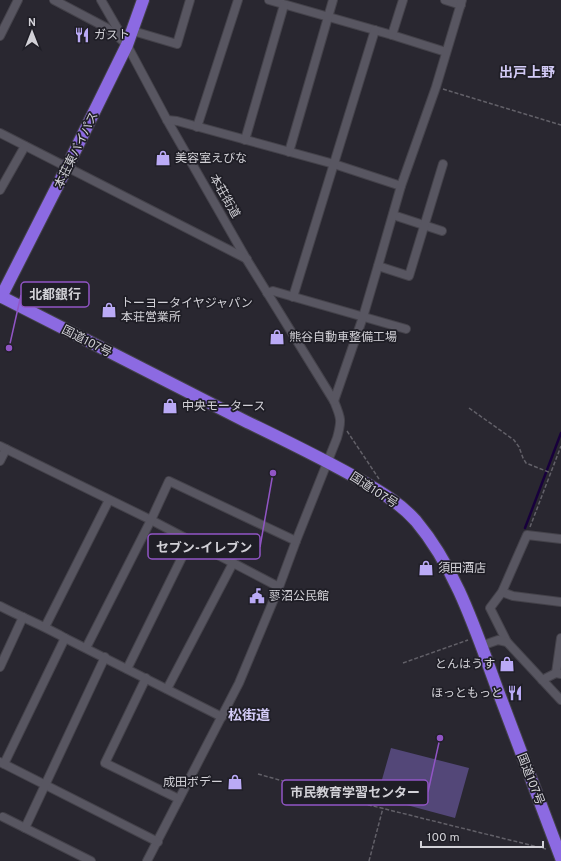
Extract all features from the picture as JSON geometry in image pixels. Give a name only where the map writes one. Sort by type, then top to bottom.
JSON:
[{"type":"highway","name":"本荘東バイパス","points":[[0,298],[128,45],[143,0]]},
{"type":"highway","name":"国道107号","points":[[0,298],[327,462],[394,501],[414,519],[431,541],[460,592],[560,855]]},
{"type":"street","points":[[0,36],[18,0]]},
{"type":"street","points":[[54,0],[107,28],[128,45]]},
{"type":"street","name":"本荘街道","points":[[101,0],[128,45],[167,120],[247,260],[334,402],[341,422]]},
{"type":"street","points":[[133,31],[177,44],[190,0]]},
{"type":"street","points":[[197,127],[238,0]]},
{"type":"street","points":[[269,0],[446,52]]},
{"type":"street","points":[[290,152],[333,0]]},
{"type":"street","points":[[392,35],[403,0]]},
{"type":"street","points":[[334,402],[363,317],[394,215],[401,186],[436,87],[462,2],[445,0]]},
{"type":"street","points":[[245,140],[284,4]]},
{"type":"street","points":[[293,297],[374,30]]},
{"type":"street","points":[[167,120],[177,121],[334,164],[401,186]]},
{"type":"street","points":[[0,133],[247,260]]},
{"type":"street","points":[[0,190],[25,146]]},
{"type":"street","points":[[378,266],[409,276],[443,164]]},
{"type":"street","points":[[394,215],[442,231]]},
{"type":"street","points":[[267,293],[273,291],[406,329]]},
{"type":"street","points":[[147,861],[239,683],[279,587],[337,438],[341,422]]},
{"type":"street","points":[[0,461],[3,448],[151,520],[279,587]]},
{"type":"street","points":[[86,648],[151,520],[169,481],[296,541]]},
{"type":"street","points":[[45,627],[109,500]]},
{"type":"street","points":[[561,539],[527,535],[502,592],[490,608],[507,642],[561,700]]},
{"type":"street","points":[[127,669],[190,541]]},
{"type":"street","points":[[167,689],[233,563]]},
{"type":"street","points":[[502,592],[513,596],[561,602]]},
{"type":"street","points":[[0,606],[45,627],[222,717]]},
{"type":"street","points":[[0,667],[22,617]]},
{"type":"street","points":[[65,638],[2,763],[158,842]]},
{"type":"street","points":[[542,680],[559,673],[561,638]]},
{"type":"street","points":[[479,641],[498,640],[507,642]]},
{"type":"street","points":[[24,828],[105,658]]},
{"type":"street","points":[[146,678],[106,763],[179,799]]},
{"type":"street","points":[[3,817],[91,861]]},
{"type":"path","points":[[436,87],[561,125]]},
{"type":"path","points":[[469,408],[514,440],[519,447],[522,458],[526,463],[551,473]]},
{"type":"path","points":[[341,422],[380,481]]},
{"type":"path","points":[[527,535],[561,446]]},
{"type":"path","points":[[403,663],[479,641]]},
{"type":"path","points":[[258,774],[383,808],[526,844],[560,855]]},
{"type":"path","points":[[369,861],[383,808]]},
{"type":"shaded area","points":[[391,748],[469,768],[455,818],[377,797]]},
{"type":"waterway","points":[[525,528],[561,433]]},
{"type":"place","name":"ガスト","points":[[82,35]]},
{"type":"place","name":"美容室えびな","points":[[163,158]]},
{"type":"place","name":"トーヨータイヤジャパン 本荘営業所","points":[[109,310]]},
{"type":"place","name":"熊谷自動車整備工場","points":[[277,337]]},
{"type":"place","name":"北都銀行","points":[[9,348]]},
{"type":"place","name":"中央モータース","points":[[170,406]]},
{"type":"place","name":"セブン-イレブン","points":[[273,473]]},
{"type":"place","name":"須田酒店","points":[[426,568]]},
{"type":"place","name":"蓼沼公民館","points":[[257,596]]},
{"type":"place","name":"とんはうす","points":[[507,664]]},
{"type":"place","name":"ほっともっと","points":[[515,693]]},
{"type":"place","name":"市民教育学習センター","points":[[440,738]]},
{"type":"place","name":"成田ボデー","points":[[235,782]]},
{"type":"district","name":"出戸上野","points":[[527,72]]},
{"type":"district","name":"松街道","points":[[249,715]]}]
